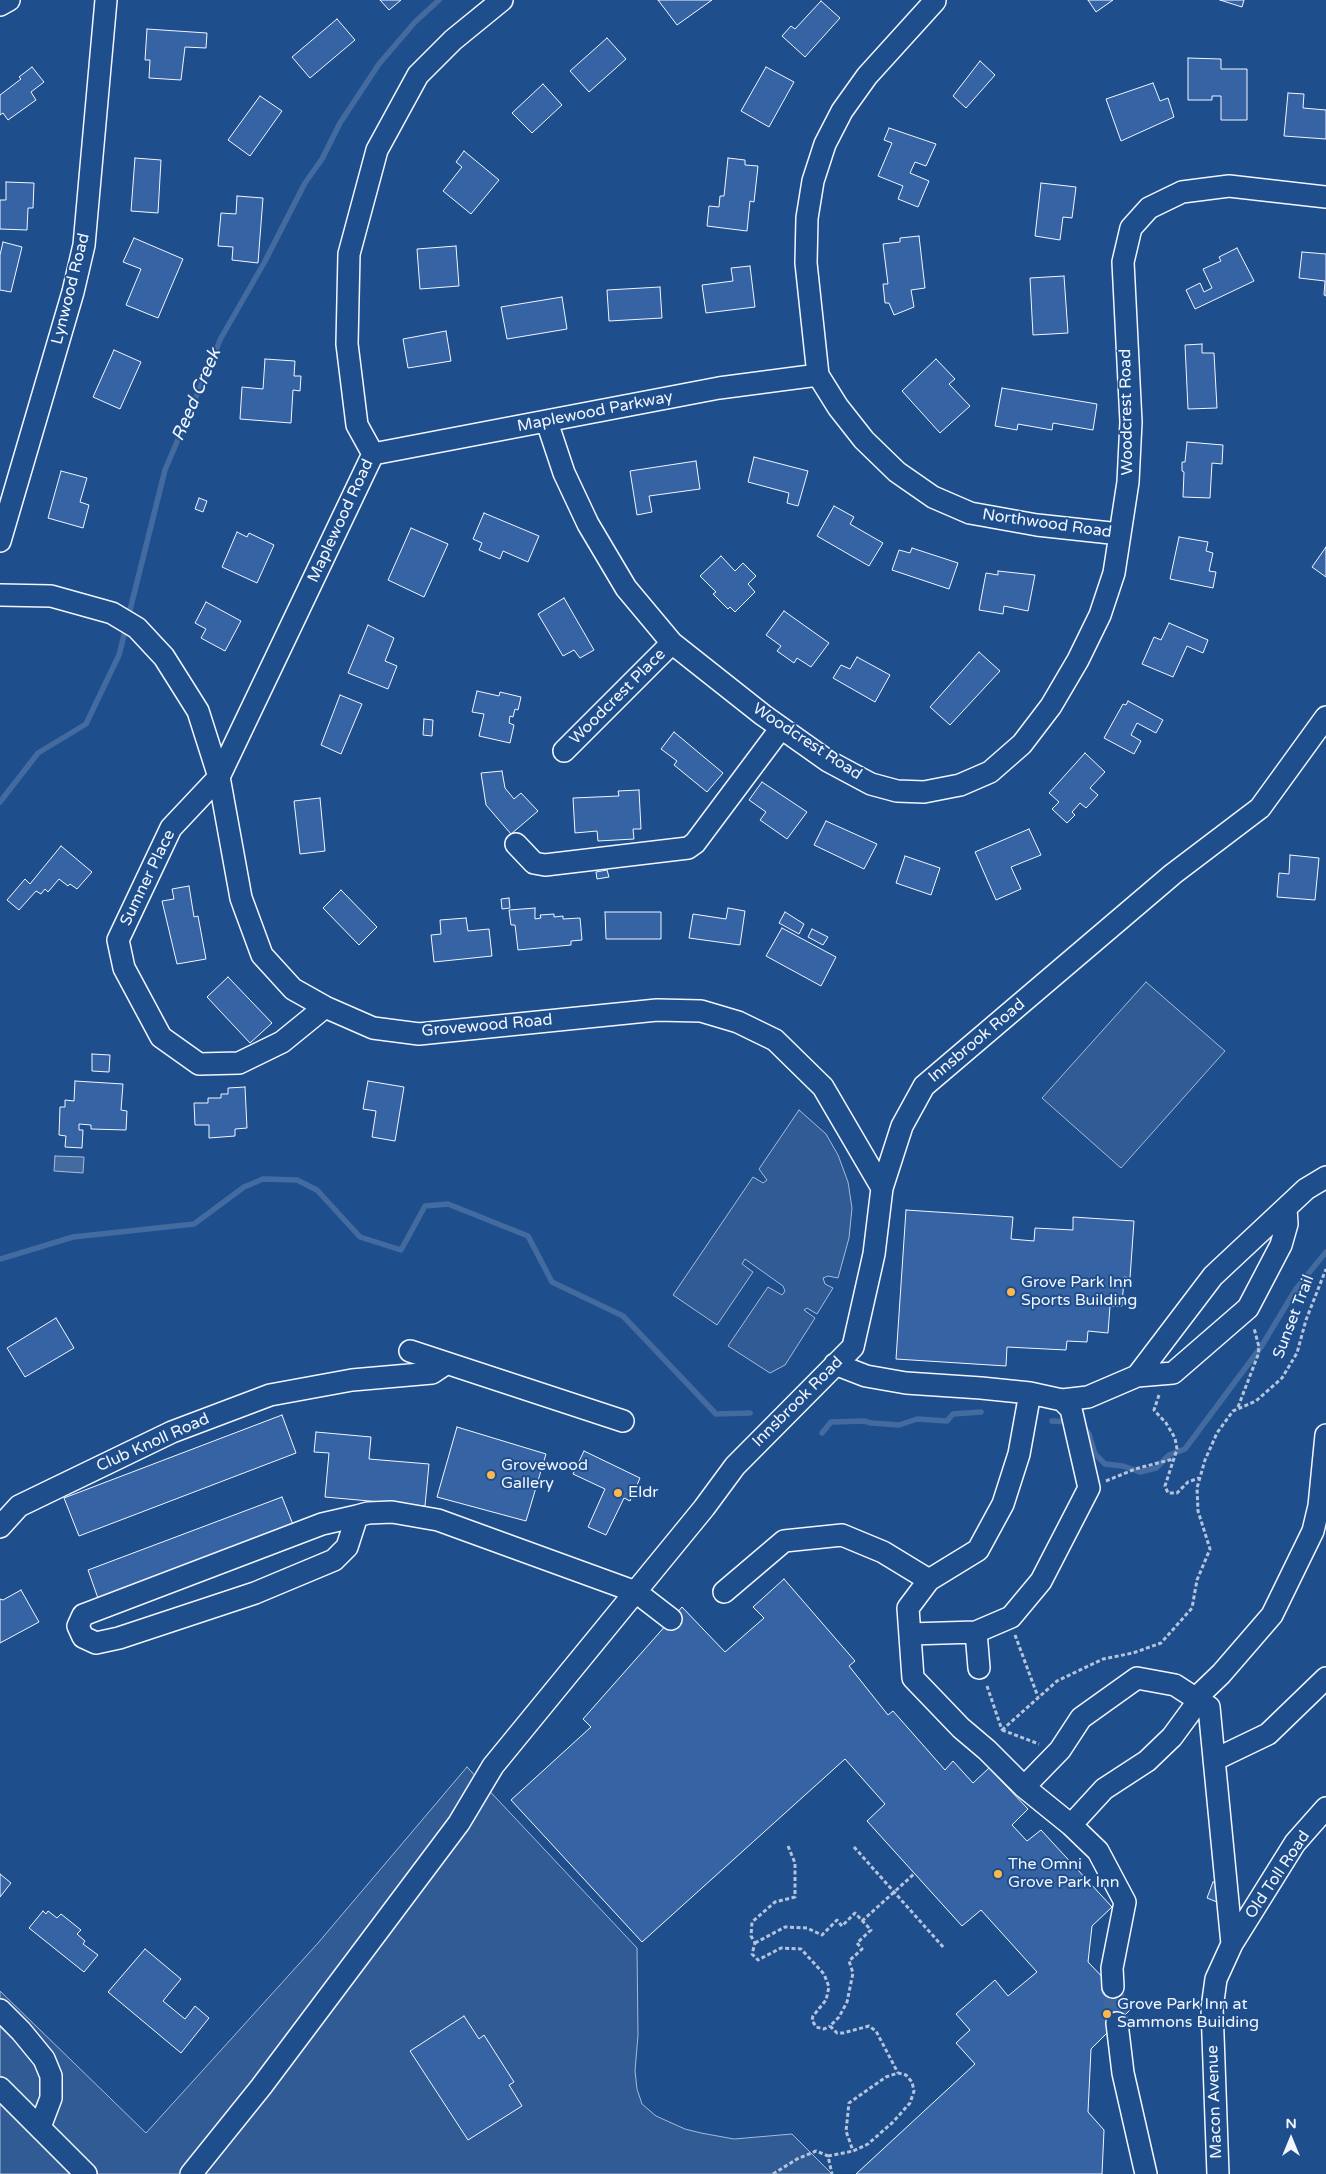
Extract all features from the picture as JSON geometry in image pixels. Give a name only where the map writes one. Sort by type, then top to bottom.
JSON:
[{"type":"street","points":[[0,5],[9,0]]},
{"type":"street","name":"Lynwood Road","points":[[0,541],[73,292],[84,245],[106,0]]},
{"type":"street","name":"Maplewood Road","points":[[219,777],[373,454],[357,425],[347,344],[349,254],[365,190],[378,150],[418,75],[453,40],[502,0]]},
{"type":"street","name":"Northwood Road","points":[[935,1],[867,76],[842,111],[825,144],[813,181],[808,218],[806,263],[818,375],[838,407],[864,440],[897,472],[933,496],[970,513],[1037,525],[1120,534]]},
{"type":"street","name":"Woodcrest Road","points":[[546,422],[564,473],[588,524],[626,588],[672,643],[781,728],[828,760],[870,784],[897,791],[933,790],[960,785],[990,772],[1022,744],[1051,706],[1078,660],[1100,615],[1114,574],[1128,482],[1131,422],[1123,262],[1131,228],[1148,208],[1182,192],[1229,186],[1326,196]]},
{"type":"street","name":"Maplewood Parkway","points":[[373,454],[719,388],[818,375]]},
{"type":"street","name":"Grovewood Road","points":[[0,595],[51,596],[112,613],[137,628],[164,657],[198,711],[219,777],[241,898],[262,955],[293,989],[325,1007],[373,1028],[419,1034],[657,1010],[701,1011],[738,1022],[775,1040],[823,1087],[882,1188]]},
{"type":"street","name":"Woodcrest Place","points":[[564,751],[672,643]]},
{"type":"street","name":"Innsbrook Road","points":[[191,2174],[261,2087],[459,1824],[493,1766],[636,1592],[736,1466],[853,1347],[874,1254],[882,1188],[902,1126],[924,1086],[1173,874],[1260,808],[1326,717]]},
{"type":"street","points":[[516,844],[534,863],[545,864],[688,848],[695,843],[781,728]]},
{"type":"street","name":"Sumner Place","points":[[219,777],[171,828],[118,940],[124,968],[161,1037],[199,1064],[239,1063],[282,1042],[325,1007]]},
{"type":"street","points":[[1137,1376],[1213,1276],[1306,1189],[1326,1176]]},
{"type":"street","points":[[835,1364],[866,1376],[906,1383],[1030,1393],[1066,1405],[1137,1376],[1173,1373],[1248,1308],[1282,1245],[1287,1224],[1286,1208]]},
{"type":"street","points":[[410,1351],[623,1421]]},
{"type":"street","name":"Club Knoll Road","points":[[0,1527],[19,1506],[172,1432],[270,1395],[319,1385],[432,1373],[447,1363]]},
{"type":"street","points":[[1030,1393],[1019,1454],[1003,1504],[978,1550],[928,1580],[908,1608],[913,1678],[936,1704],[1024,1787],[1071,1825],[1098,1851],[1125,1902],[1112,1968],[1113,1987]]},
{"type":"street","points":[[910,1634],[976,1632],[1008,1618],[1041,1580],[1089,1488],[1076,1433],[1066,1405]]},
{"type":"street","points":[[1071,1825],[1104,1789],[1147,1761],[1172,1737],[1194,1707],[1196,1698],[1221,1674],[1272,1615],[1323,1513],[1326,1435]]},
{"type":"street","points":[[357,1516],[347,1547],[334,1560],[255,1593],[119,1638],[96,1643],[83,1637],[78,1626],[83,1615],[322,1524],[357,1516],[392,1512],[438,1520],[636,1592],[671,1619]]},
{"type":"street","points":[[724,1592],[784,1541],[842,1535],[883,1552],[928,1580]]},
{"type":"street","points":[[976,1632],[979,1668]]},
{"type":"street","points":[[1024,1787],[1060,1750],[1081,1718],[1137,1678],[1176,1684],[1209,1707],[1232,1944]]},
{"type":"street","points":[[1214,1760],[1268,1734],[1326,1678]]},
{"type":"street","name":"Old Toll Road","points":[[1232,1944],[1295,1843],[1326,1808]]},
{"type":"street","name":"Macon Avenue","points":[[1218,2174],[1212,2008],[1216,1979],[1232,1944]]},
{"type":"street","points":[[0,2010],[21,2031],[44,2059],[51,2076],[51,2098],[40,2127]]},
{"type":"street","points":[[1117,2024],[1123,2073],[1146,2174]]},
{"type":"street","points":[[0,2088],[86,2174]]},
{"type":"path","name":"Sunset Trail","points":[[1002,1730],[1057,1681],[1103,1659],[1133,1653],[1162,1643],[1192,1608],[1197,1580],[1210,1549],[1198,1511],[1197,1488],[1217,1433],[1238,1408],[1256,1401],[1282,1378],[1297,1353],[1306,1320],[1326,1269]]},
{"type":"path","points":[[1238,1408],[1258,1355],[1258,1347]]},
{"type":"path","points":[[1154,1410],[1166,1423],[1175,1438],[1177,1449],[1165,1486],[1168,1493],[1177,1493],[1188,1482],[1200,1478]]},
{"type":"path","points":[[1130,1471],[1168,1461],[1174,1457]]},
{"type":"path","points":[[1008,1618],[1038,1697]]},
{"type":"path","points":[[990,1690],[1002,1730],[1060,1750]]},
{"type":"path","points":[[755,1943],[785,1926],[808,1928],[822,1935],[837,1920],[842,1926],[855,1913],[870,1930],[856,1943],[862,1949],[849,1961],[853,1973],[847,2002],[842,2012],[830,2026],[824,2029],[816,2027],[812,2020],[829,1993],[828,1980],[801,1949],[774,1950],[758,1960],[752,1954],[755,1943],[751,1936],[752,1922],[775,1902],[795,1897],[795,1863],[788,1846]]},
{"type":"path","points":[[854,1847],[944,1948]]},
{"type":"path","points":[[862,1921],[914,1874]]},
{"type":"path","points":[[830,2026],[837,2034],[870,2026],[876,2031],[898,2073]]},
{"type":"path","points":[[773,2174],[797,2158],[816,2151],[828,2156],[853,2151],[868,2144],[894,2122],[910,2103],[914,2091],[912,2082],[906,2074],[898,2073],[870,2086],[849,2103],[846,2131],[853,2151]]},
{"type":"path","points":[[828,2156],[832,2174]]},
{"type":"shaded area","points":[[1146,982],[1225,1051],[1121,1168],[1042,1098]]},
{"type":"shaded area","points":[[799,1110],[826,1134],[838,1155],[848,1182],[852,1208],[849,1238],[838,1278],[828,1276],[823,1278],[825,1284],[833,1288],[817,1314],[807,1308],[804,1310],[815,1318],[785,1365],[770,1373],[728,1346],[768,1287],[782,1295],[785,1291],[783,1286],[745,1259],[742,1264],[753,1272],[717,1325],[673,1295],[753,1177],[763,1183],[767,1180],[759,1169]]},
{"type":"shaded area","points":[[55,1156],[84,1157],[83,1173],[54,1171]]},
{"type":"shaded area","points":[[467,1767],[637,1948],[638,2035],[635,2071],[637,2089],[642,2104],[656,2116],[685,2129],[701,2133],[734,2139],[792,2134],[832,2174],[0,2174],[0,1991],[146,2133],[318,1943]]},
{"type":"building","points":[[380,0],[401,0],[389,10]]},
{"type":"building","points":[[658,0],[712,0],[677,25]]},
{"type":"building","points":[[1088,0],[1113,0],[1096,12]]},
{"type":"building","points":[[1220,0],[1244,0],[1242,7]]},
{"type":"building","points":[[821,1],[840,18],[805,57],[782,36],[791,26],[795,29]]},
{"type":"building","points":[[337,19],[355,40],[310,78],[292,57]]},
{"type":"building","points":[[147,29],[207,33],[206,48],[185,47],[181,80],[149,78],[150,60],[145,60]]},
{"type":"building","points":[[607,38],[626,59],[589,92],[570,71]]},
{"type":"building","points":[[1188,58],[1221,59],[1221,69],[1247,69],[1247,120],[1221,120],[1221,96],[1212,96],[1212,100],[1188,100]]},
{"type":"building","points":[[980,61],[995,75],[966,108],[953,96]]},
{"type":"building","points":[[32,67],[44,82],[31,92],[36,100],[8,120],[3,113],[0,115],[0,95],[21,79],[19,77]]},
{"type":"building","points":[[766,67],[794,82],[769,127],[741,111]]},
{"type":"building","points":[[1153,83],[1160,101],[1168,98],[1174,117],[1121,141],[1106,99]]},
{"type":"building","points":[[543,84],[562,105],[532,133],[512,113]]},
{"type":"building","points":[[1288,93],[1304,94],[1303,108],[1326,110],[1326,139],[1284,136]]},
{"type":"building","points":[[260,96],[282,111],[250,156],[228,140]]},
{"type":"building","points":[[889,128],[936,144],[926,166],[915,162],[910,173],[929,181],[918,207],[898,199],[903,186],[878,176],[892,143],[884,140]]},
{"type":"building","points":[[464,151],[499,180],[471,214],[443,191],[462,167],[456,162]]},
{"type":"building","points":[[135,158],[161,160],[158,213],[131,211]]},
{"type":"building","points":[[728,158],[745,160],[745,165],[758,166],[754,202],[750,201],[747,231],[707,226],[709,206],[719,207],[720,196],[724,196]]},
{"type":"building","points":[[6,182],[34,183],[33,208],[28,208],[27,230],[0,229],[0,200],[6,200]]},
{"type":"building","points":[[1041,183],[1076,187],[1072,218],[1063,217],[1060,240],[1035,236]]},
{"type":"building","points":[[237,196],[263,198],[258,263],[232,260],[233,247],[218,246],[221,213],[236,214]]},
{"type":"building","points":[[919,236],[925,288],[911,290],[914,307],[894,315],[889,303],[885,303],[883,284],[888,284],[883,244],[900,242],[900,238]]},
{"type":"building","points":[[134,238],[183,259],[158,318],[126,305],[141,269],[123,262]]},
{"type":"building","points":[[3,242],[22,247],[11,292],[0,290],[0,255]]},
{"type":"building","points":[[456,246],[459,286],[420,289],[417,249]]},
{"type":"building","points":[[1237,248],[1254,281],[1195,309],[1186,290],[1200,283],[1204,292],[1212,288],[1203,269],[1221,261],[1219,257]]},
{"type":"building","points":[[1302,252],[1326,254],[1326,296],[1324,295],[1325,281],[1299,278]]},
{"type":"building","points":[[750,266],[755,307],[706,313],[702,285],[733,281],[731,268]]},
{"type":"building","points":[[1064,276],[1068,333],[1033,335],[1030,278]]},
{"type":"building","points":[[660,287],[662,318],[609,321],[607,290]]},
{"type":"building","points":[[562,297],[567,329],[507,339],[501,307]]},
{"type":"building","points":[[446,331],[451,361],[408,368],[403,339]]},
{"type":"building","points":[[1202,344],[1202,353],[1214,353],[1217,408],[1188,409],[1185,345]]},
{"type":"building","points":[[114,350],[141,362],[120,409],[93,397]]},
{"type":"building","points":[[265,359],[295,361],[294,376],[301,376],[300,391],[293,390],[291,423],[240,419],[242,387],[263,389]]},
{"type":"building","points":[[936,359],[955,379],[949,384],[970,406],[940,433],[902,391]]},
{"type":"building","points":[[1002,388],[1097,404],[1093,430],[1053,423],[1052,430],[1018,424],[1017,430],[995,426]]},
{"type":"building","points":[[1187,442],[1223,445],[1222,464],[1212,463],[1210,498],[1183,497],[1184,472],[1182,471],[1182,462],[1185,462]]},
{"type":"building","points":[[754,457],[808,471],[798,506],[787,503],[789,493],[748,482]]},
{"type":"building","points":[[696,461],[700,489],[649,496],[652,512],[637,515],[630,471]]},
{"type":"building","points":[[61,471],[87,478],[80,502],[89,505],[83,528],[48,518]]},
{"type":"building","points":[[199,498],[207,501],[203,512],[195,509]]},
{"type":"building","points":[[834,506],[854,517],[850,524],[883,543],[869,566],[817,536]]},
{"type":"building","points":[[484,513],[539,536],[528,562],[503,551],[500,559],[479,550],[482,543],[473,539]]},
{"type":"building","points":[[411,528],[448,544],[424,597],[388,580]]},
{"type":"building","points":[[237,532],[247,537],[249,533],[274,545],[257,583],[222,567]]},
{"type":"building","points":[[1179,537],[1208,542],[1206,551],[1213,553],[1209,571],[1216,572],[1213,588],[1170,579]]},
{"type":"building","points":[[1326,547],[1326,577],[1312,567]]},
{"type":"building","points":[[912,548],[958,563],[949,589],[892,570],[899,550],[910,553]]},
{"type":"building","points":[[721,556],[735,571],[743,563],[756,576],[748,584],[755,592],[735,612],[730,607],[728,609],[713,594],[716,592],[700,576]]},
{"type":"building","points":[[998,571],[1035,575],[1028,611],[1004,606],[1003,614],[979,610],[986,573],[998,575]]},
{"type":"building","points":[[564,598],[594,650],[580,658],[574,650],[563,656],[538,614]]},
{"type":"building","points":[[206,602],[241,621],[225,651],[201,638],[206,629],[195,623]]},
{"type":"building","points":[[784,611],[829,643],[811,667],[797,658],[794,663],[777,651],[781,646],[766,635]]},
{"type":"building","points":[[1169,623],[1208,640],[1203,653],[1187,646],[1173,677],[1142,664],[1154,637],[1161,640]]},
{"type":"building","points":[[368,625],[394,638],[385,661],[397,666],[388,689],[348,673]]},
{"type":"building","points":[[979,652],[1000,671],[950,725],[930,707]]},
{"type":"building","points":[[857,657],[890,675],[875,702],[833,678],[841,665],[850,669]]},
{"type":"building","points":[[477,691],[499,696],[500,692],[521,697],[518,710],[515,709],[513,717],[510,716],[509,723],[514,725],[510,743],[479,736],[484,714],[472,712]]},
{"type":"building","points":[[340,695],[362,704],[341,754],[321,745]]},
{"type":"building","points":[[1128,701],[1163,720],[1156,733],[1137,723],[1131,735],[1141,741],[1134,754],[1104,738],[1123,704],[1126,705]]},
{"type":"building","points":[[424,719],[433,720],[432,736],[423,735]]},
{"type":"building","points":[[674,732],[723,773],[707,792],[674,765],[677,761],[661,749]]},
{"type":"building","points":[[1085,753],[1105,772],[1090,788],[1098,795],[1086,808],[1080,803],[1072,812],[1075,815],[1067,823],[1052,809],[1059,802],[1049,793]]},
{"type":"building","points":[[502,771],[505,788],[514,799],[521,793],[538,811],[511,834],[486,805],[481,773]]},
{"type":"building","points":[[762,782],[807,812],[787,839],[760,820],[766,812],[749,800]]},
{"type":"building","points":[[639,790],[641,829],[633,829],[634,839],[598,841],[597,831],[575,833],[573,798],[619,796],[618,791]]},
{"type":"building","points":[[320,798],[325,851],[300,854],[294,801]]},
{"type":"building","points":[[826,821],[877,844],[864,869],[814,845]]},
{"type":"building","points":[[1029,829],[1041,855],[1011,867],[1021,889],[996,900],[975,852]]},
{"type":"building","points":[[61,846],[92,872],[77,889],[70,884],[68,886],[59,879],[48,892],[45,889],[41,894],[36,891],[19,910],[7,900],[25,879],[30,884]]},
{"type":"building","points":[[1290,855],[1319,858],[1315,900],[1277,897],[1279,873],[1289,874]]},
{"type":"building","points":[[905,856],[940,868],[931,895],[896,883]]},
{"type":"building","points":[[607,870],[609,877],[597,879],[596,872]]},
{"type":"building","points":[[189,886],[194,917],[198,916],[206,959],[177,964],[162,901],[174,899],[172,889]]},
{"type":"building","points":[[341,890],[377,927],[359,945],[323,908]]},
{"type":"building","points":[[509,898],[510,908],[502,909],[501,899]]},
{"type":"building","points":[[535,908],[535,919],[541,918],[540,915],[554,914],[554,917],[563,916],[563,919],[580,918],[582,940],[571,941],[571,945],[518,950],[515,925],[511,925],[509,910]]},
{"type":"building","points":[[728,908],[745,911],[740,945],[689,938],[693,914],[726,919]]},
{"type":"building","points":[[605,912],[661,912],[661,939],[606,939]]},
{"type":"building","points":[[785,912],[804,924],[799,934],[779,923]]},
{"type":"building","points":[[466,918],[468,931],[489,929],[492,956],[434,962],[431,935],[441,934],[440,920]]},
{"type":"building","points":[[782,928],[836,957],[821,986],[766,956]]},
{"type":"building","points":[[812,929],[828,937],[823,945],[808,937]]},
{"type":"building","points":[[228,977],[272,1023],[250,1043],[207,997]]},
{"type":"building","points":[[92,1054],[110,1055],[109,1072],[92,1071]]},
{"type":"building","points":[[75,1081],[123,1084],[121,1110],[127,1111],[126,1130],[91,1129],[91,1125],[79,1124],[79,1130],[83,1130],[82,1148],[65,1147],[66,1136],[59,1135],[60,1107],[65,1107],[65,1100],[74,1101]]},
{"type":"building","points":[[368,1081],[404,1087],[395,1141],[372,1137],[376,1111],[363,1109]]},
{"type":"building","points":[[245,1087],[247,1128],[235,1129],[235,1136],[209,1138],[209,1125],[195,1125],[194,1103],[208,1103],[208,1098],[221,1098],[221,1094],[228,1094],[228,1088]]},
{"type":"building","name":"Grove Park Inn Sports Building","points":[[906,1210],[1013,1217],[1011,1239],[1034,1241],[1035,1228],[1073,1230],[1073,1217],[1134,1221],[1130,1278],[1124,1277],[1122,1306],[1110,1306],[1108,1333],[1088,1331],[1087,1342],[1067,1341],[1066,1350],[1007,1347],[1006,1366],[896,1359]]},
{"type":"building","points":[[56,1318],[74,1348],[25,1377],[7,1348]]},
{"type":"building","points":[[282,1415],[296,1453],[79,1536],[64,1498]]},
{"type":"building","name":"Grovewood Gallery","points":[[457,1427],[546,1454],[526,1521],[437,1497]]},
{"type":"building","points":[[316,1432],[371,1437],[369,1459],[429,1464],[425,1506],[325,1497],[329,1453],[314,1452]]},
{"type":"building","name":"Eldr","points":[[584,1451],[640,1478],[630,1501],[624,1498],[606,1535],[588,1527],[605,1489],[573,1474]]},
{"type":"building","points":[[282,1497],[294,1527],[99,1601],[88,1570]]},
{"type":"building","name":"The Omni Grove Park Inn","points":[[784,1579],[855,1661],[849,1666],[888,1715],[893,1711],[945,1770],[953,1761],[973,1783],[989,1768],[1028,1809],[1012,1825],[1027,1841],[1041,1830],[1112,1907],[1092,1926],[1088,1962],[1132,2008],[1091,2049],[1088,2112],[1104,2130],[1102,2174],[856,2174],[975,2064],[956,2043],[970,2030],[956,2014],[995,1980],[1008,1996],[1037,1972],[981,1910],[962,1926],[867,1821],[885,1804],[845,1759],[642,1942],[511,1800],[591,1727],[583,1719],[682,1607],[725,1652],[764,1618],[753,1607]]},
{"type":"building","points":[[21,1590],[39,1622],[0,1643],[0,1599],[3,1600]]},
{"type":"building","points":[[0,1874],[11,1883],[0,1897]]},
{"type":"building","points":[[1213,1882],[1223,1886],[1217,1902],[1207,1898]]},
{"type":"building","points":[[43,1911],[46,1914],[48,1911],[57,1918],[61,1914],[81,1930],[77,1934],[85,1941],[83,1944],[98,1955],[84,1972],[29,1928]]},
{"type":"building","points":[[145,1949],[181,1979],[163,2001],[185,2019],[195,2006],[209,2018],[181,2053],[108,1992]]},
{"type":"building","points":[[464,2016],[479,2039],[484,2035],[514,2082],[509,2085],[522,2106],[468,2140],[410,2051]]},
{"type":"waterway","name":"Reed Creek","points":[[128,618],[165,470],[221,338],[264,263],[305,183],[322,159],[340,123],[379,64],[415,22],[439,0]]},
{"type":"waterway","name":"Reed Creek","points":[[0,802],[38,753],[86,724],[119,655],[126,627]]},
{"type":"waterway","points":[[0,1259],[73,1237],[194,1224],[244,1187],[263,1179],[297,1180],[317,1190],[360,1237],[401,1250],[425,1206],[448,1204],[528,1236],[552,1282],[623,1316],[716,1414],[750,1413]]},
{"type":"waterway","points":[[1083,1426],[1089,1434],[1095,1454],[1105,1464],[1123,1466],[1140,1472],[1156,1468],[1169,1455],[1185,1449],[1261,1347],[1296,1289],[1326,1252]]},
{"type":"waterway","points":[[822,1433],[831,1422],[864,1421],[899,1425],[917,1419],[947,1421],[953,1414],[981,1412]]},
{"type":"waterway","points":[[1052,1421],[1070,1422]]},
{"type":"tunnel","points":[[1113,1987],[1117,2023]]},
{"type":"place","name":"Grove Park Inn Sports Building","points":[[1011,1292]]},
{"type":"place","name":"Grovewood Gallery","points":[[491,1475]]},
{"type":"place","name":"Eldr","points":[[618,1493]]},
{"type":"place","name":"The Omni Grove Park Inn","points":[[998,1874]]},
{"type":"place","name":"Grove Park Inn at Sammons Building","points":[[1107,2014]]}]
